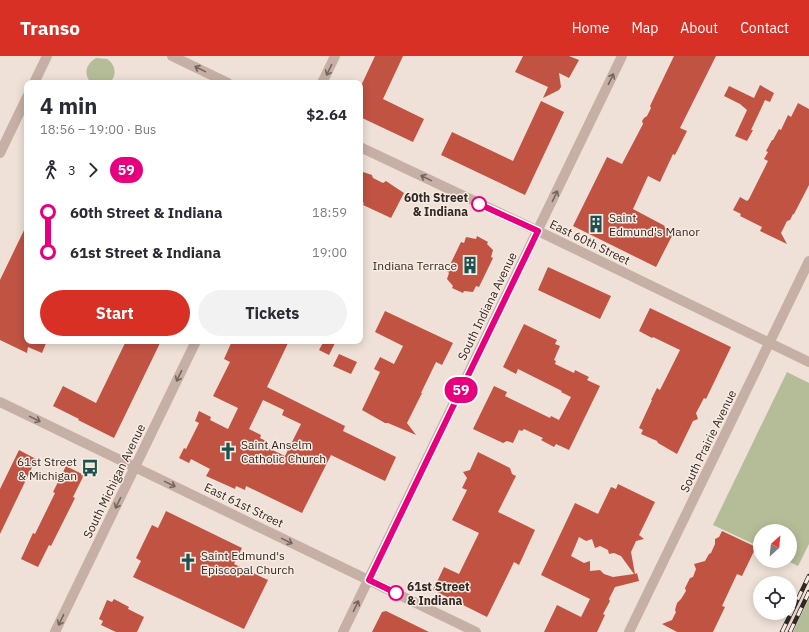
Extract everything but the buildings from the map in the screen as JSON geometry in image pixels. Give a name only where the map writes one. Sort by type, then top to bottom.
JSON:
[{"type":"street","points":[[35,80],[47,56]]},
{"type":"street","points":[[172,56],[222,80]]},
{"type":"street","points":[[323,80],[335,56]]},
{"type":"street","name":"South Indiana Avenue","points":[[343,632],[622,56]]},
{"type":"street","points":[[0,153],[24,103]]},
{"type":"street","name":"East 60th Street","points":[[363,148],[809,362]]},
{"type":"street","name":"South Prairie Avenue","points":[[629,632],[809,261]]},
{"type":"street","name":"South Michigan Avenue","points":[[55,632],[195,344]]},
{"type":"street","name":"East 61st Street","points":[[0,402],[476,632]]},
{"type":"green space","points":[[96,58],[107,59],[110,61],[114,67],[114,77],[112,80],[89,80],[86,73],[88,66]]},
{"type":"green space","points":[[787,372],[809,383],[809,544],[798,566],[797,524],[753,524],[753,544],[713,525]]},
{"type":"green space","points":[[809,598],[809,632],[793,632]]},
{"type":"railway","points":[[782,632],[809,576]]},
{"type":"railway","points":[[790,632],[809,592]]},
{"type":"bus line","name":"59","points":[[396,593],[369,580],[538,231],[479,204]]},
{"type":"place","name":"60th Street & Indiana","points":[[479,204]]},
{"type":"place","name":"Saint Edmund's Manor","points":[[596,224]]},
{"type":"place","name":"Indiana Terrace","points":[[470,265]]},
{"type":"place","name":"Saint Anselm Catholic Church","points":[[228,451]]},
{"type":"place","name":"61st Street & Michigan","points":[[90,468]]},
{"type":"place","name":"Saint Edmund's Episcopal Church","points":[[188,562]]},
{"type":"place","name":"61st Street & Indiana","points":[[396,593]]}]
